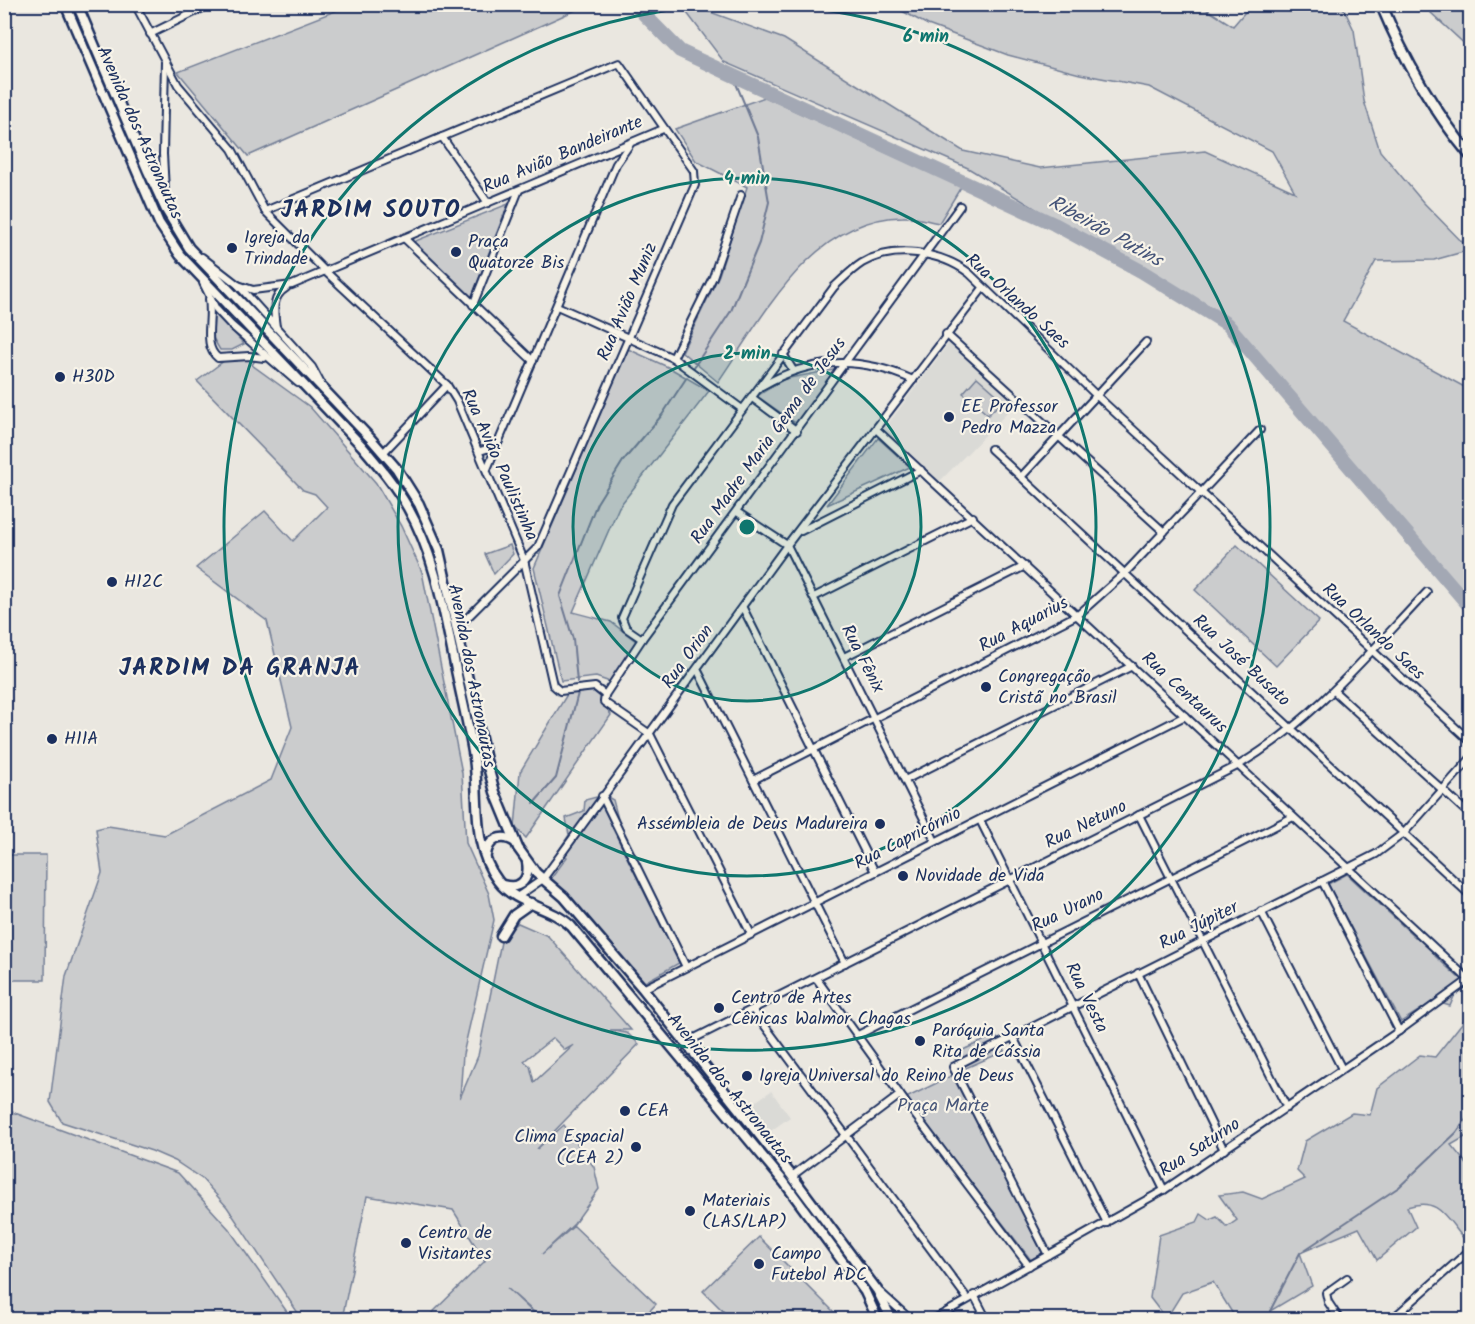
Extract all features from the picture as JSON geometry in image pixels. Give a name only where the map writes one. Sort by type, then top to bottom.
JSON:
[{"type":"main road","name":"Avenida dos Astronautas","points":[[65,4],[159,223],[180,255],[272,357],[316,398],[387,476],[409,510],[429,554],[474,760],[477,819],[486,856],[498,881],[517,897],[557,915],[571,926],[640,1006],[784,1182],[865,1292],[878,1320]]},
{"type":"main road","name":"Avenida dos Astronautas","points":[[76,4],[147,169],[166,210],[189,248],[287,344],[322,388],[383,453],[419,504],[439,550],[495,792],[518,848],[527,862],[564,897],[643,989],[792,1176],[877,1290],[892,1320]]},
{"type":"main road","points":[[1381,4],[1416,78],[1444,124],[1470,155]]},
{"type":"main road","points":[[486,856],[489,844],[500,837],[508,838],[518,848]]},
{"type":"main road","points":[[498,881],[513,887],[523,883],[528,873],[527,862]]},
{"type":"main road","points":[[501,936],[514,915],[531,903]]},
{"type":"street","name":"Rua Avião Paulistinha","points":[[135,4],[178,85],[232,149],[265,211],[325,271],[447,385],[458,401],[524,560],[553,685],[560,691],[595,687],[605,694]]},
{"type":"street","points":[[150,34],[211,4]]},
{"type":"street","points":[[165,62],[163,154],[166,210]]},
{"type":"street","name":"Rua Avião Muniz","points":[[442,137],[619,63],[696,178],[538,548],[457,628]]},
{"type":"street","name":"Rua Avião Bandeirante","points":[[238,285],[253,290],[292,285],[663,129]]},
{"type":"street","points":[[265,211],[442,137],[488,203]]},
{"type":"street","points":[[488,470],[616,164],[630,144]]},
{"type":"street","points":[[147,169],[152,174],[160,174],[163,154]]},
{"type":"street","points":[[606,154],[616,164]]},
{"type":"street","points":[[473,305],[519,190]]},
{"type":"street","points":[[673,358],[713,277],[741,195]]},
{"type":"street","name":"Rua Madre Maria Gema de Jesus","points":[[605,694],[642,639],[960,206]]},
{"type":"street","points":[[404,238],[533,361]]},
{"type":"street","name":"Rua Orlando Saes","points":[[642,639],[622,624],[627,605],[672,504],[834,287],[852,270],[877,257],[925,254],[938,256],[959,266],[1470,741]]},
{"type":"street","points":[[223,279],[238,285],[277,328],[287,344],[272,357],[218,358],[208,343],[212,322],[209,289],[223,279]]},
{"type":"street","points":[[277,328],[274,310],[276,297],[292,285]]},
{"type":"street","name":"Rua Orion","points":[[517,897],[543,879],[815,507],[983,288]]},
{"type":"street","points":[[557,306],[673,358],[742,409]]},
{"type":"street","points":[[946,334],[1164,532]]},
{"type":"street","points":[[1021,477],[1060,438],[1146,342]]},
{"type":"street","points":[[783,354],[793,370]]},
{"type":"street","points":[[759,388],[793,370],[824,362],[870,365],[912,380]]},
{"type":"street","points":[[383,453],[447,385]]},
{"type":"street","points":[[751,397],[797,430]]},
{"type":"street","name":"Rua Centaurus","points":[[876,429],[1079,614],[1185,716],[1470,980]]},
{"type":"street","name":"Rua Aquarius","points":[[753,780],[1079,614],[1125,573],[1260,430]]},
{"type":"street","points":[[480,451],[493,447],[501,439]]},
{"type":"street","name":"Rua José Busato","points":[[991,449],[1470,896]]},
{"type":"street","points":[[796,533],[921,470]]},
{"type":"street","points":[[815,507],[821,519]]},
{"type":"street","name":"Rua Fênix","points":[[736,512],[787,545],[936,841]]},
{"type":"street","points":[[814,597],[973,517]]},
{"type":"street","points":[[844,657],[1025,566]]},
{"type":"street","name":"Rua Netuno","points":[[685,1043],[1239,765],[1273,745],[1334,691],[1427,592]]},
{"type":"street","points":[[743,608],[876,872]]},
{"type":"street","points":[[905,780],[1132,666]]},
{"type":"street","points":[[697,669],[845,963]]},
{"type":"street","points":[[1334,691],[1470,815]]},
{"type":"street","points":[[605,694],[604,702],[650,734],[751,934]]},
{"type":"street","name":"Rua Capricórnio","points":[[643,989],[1185,716]]},
{"type":"street","name":"Rua Júpiter","points":[[1048,1255],[953,1067],[1376,854],[1404,833],[1470,759]]},
{"type":"street","points":[[602,796],[686,967]]},
{"type":"street","points":[[1139,815],[1287,1108]]},
{"type":"street","name":"Rua Urano","points":[[858,1035],[1041,940],[1293,817]]},
{"type":"street","name":"Rua Vesta","points":[[980,820],[1164,1190]]},
{"type":"street","points":[[1322,881],[1399,1031]]},
{"type":"street","points":[[1261,911],[1342,1069]]},
{"type":"street","points":[[1138,973],[1224,1150]]},
{"type":"street","points":[[816,978],[900,1095],[1029,1266]]},
{"type":"street","name":"Rua Saturno","points":[[932,1320],[1164,1190],[1287,1108],[1470,980]]},
{"type":"street","points":[[753,1010],[845,1135],[987,1320]]},
{"type":"street","points":[[1013,1037],[1107,1223]]},
{"type":"street","points":[[792,1176],[900,1095]]},
{"type":"street","points":[[1391,1320],[1470,1250]]},
{"type":"street","points":[[1340,1320],[1328,1302],[1326,1293],[1347,1278]]},
{"type":"street","points":[[877,1290],[911,1320]]},
{"type":"shaded area","name":"EE Professor Pedro Mazza","points":[[949,343],[1016,404],[940,481],[884,429]]},
{"type":"shaded area","points":[[771,1091],[790,1117],[768,1133],[748,1107]]},
{"type":"green space","points":[[353,4],[587,5],[248,156],[178,72]]},
{"type":"green space","points":[[681,5],[691,5],[784,39],[963,151],[1040,168],[1205,151],[1295,192],[1272,151],[1149,87],[1080,74],[1008,55],[928,25],[891,5],[1200,5],[1233,26],[1251,5],[1342,5],[1354,30],[1364,101],[1380,151],[1423,202],[1470,250],[1434,260],[1376,261],[1343,321],[1470,390],[1470,607],[1227,324],[968,168],[724,62]]},
{"type":"green space","points":[[1427,5],[1470,5],[1470,49],[1429,11]]},
{"type":"green space","points":[[765,97],[961,187],[939,223],[907,217],[871,222],[842,234],[816,253],[772,301],[718,382],[682,352],[719,275],[747,187],[696,161],[675,129]]},
{"type":"green space","points":[[508,204],[471,299],[413,242]]},
{"type":"green space","points":[[214,311],[244,344],[232,350],[220,350],[213,338]]},
{"type":"green space","points":[[628,349],[670,368],[709,391],[619,507],[573,612],[611,622],[637,642],[610,682],[596,677],[561,681],[534,568]]},
{"type":"green space","points":[[257,357],[252,365],[310,407],[376,483],[401,526],[422,572],[462,773],[466,843],[489,894],[494,920],[463,1054],[460,1098],[478,1056],[502,937],[518,923],[548,936],[631,1030],[610,1030],[627,1033],[639,1044],[537,1149],[564,1125],[594,1167],[599,1189],[574,1224],[542,1254],[574,1226],[656,1304],[642,1319],[542,1319],[507,1288],[540,1319],[426,1319],[485,1261],[453,1210],[367,1196],[342,1319],[302,1319],[227,1207],[202,1179],[175,1161],[152,1151],[62,1122],[50,1102],[66,976],[102,873],[96,829],[108,826],[165,835],[271,780],[292,727],[267,621],[196,568],[265,511],[293,541],[327,507],[315,494],[303,490],[197,381],[228,358]],"holes":[[[553,1038],[565,1050],[574,1045],[534,1082],[530,1066],[524,1061]]]},
{"type":"green space","points":[[838,369],[797,424],[757,396],[784,379]]},
{"type":"green space","points":[[977,377],[1003,400],[988,415],[963,393]]},
{"type":"green space","points":[[878,438],[910,467],[827,505]]},
{"type":"green space","points":[[510,545],[513,554],[494,574],[485,554]]},
{"type":"green space","points":[[1237,545],[1319,621],[1276,666],[1195,590]]},
{"type":"green space","points":[[569,691],[597,691],[611,715],[526,838],[515,827],[520,772]]},
{"type":"green space","points":[[604,795],[613,800],[618,819],[611,825],[679,963],[645,982],[550,880],[567,857],[557,853],[569,835],[566,818],[584,811],[585,800]]},
{"type":"green space","points":[[5,855],[46,855],[45,980],[5,980]]},
{"type":"green space","points":[[1347,874],[1415,937],[1430,939],[1437,947],[1435,956],[1458,977],[1461,977],[1464,983],[1458,987],[1450,1006],[1434,1001],[1401,1022],[1328,884]]},
{"type":"green space","points":[[1470,1013],[1470,1134],[1451,1145],[1470,1168],[1470,1240],[1465,1240],[1441,1211],[1427,1204],[1418,1204],[1407,1207],[1416,1227],[1377,1260],[1359,1228],[1300,1253],[1312,1286],[1270,1311],[1273,1319],[1236,1319],[1213,1282],[1182,1293],[1166,1319],[1150,1298],[1159,1235],[1197,1222],[1201,1214],[1210,1220],[1217,1217],[1227,1227],[1237,1220],[1219,1195],[1243,1192],[1262,1199],[1305,1179],[1297,1171],[1305,1141],[1352,1113],[1370,1115],[1377,1088],[1420,1055],[1435,1057]]},
{"type":"green space","points":[[994,1036],[1003,1043],[1005,1051],[966,1068],[955,1059],[965,1049]]},
{"type":"green space","name":"Praça Marte","points":[[953,1075],[1044,1252],[1031,1260],[906,1098]]},
{"type":"green space","points":[[4,1109],[178,1173],[229,1229],[292,1319],[5,1319]]},
{"type":"green space","name":"Campo Futebol ADC","points":[[759,1237],[840,1318],[731,1319],[703,1291]]},
{"type":"waterway","name":"Ribeirão Putins","points":[[634,4],[680,51],[1054,224],[1141,271],[1227,324],[1470,607]]},
{"type":"waterway","points":[[694,367],[731,311],[759,243],[769,202],[758,137],[733,76]]},
{"type":"waterway","points":[[577,682],[573,639],[560,596],[597,503],[623,461],[662,415],[687,377]]},
{"type":"waterway","points":[[534,803],[556,778],[578,693]]},
{"type":"waterway","points":[[1270,1311],[1300,1253],[1399,1187],[1456,1133],[1470,1114]]},
{"type":"place","name":"Igreja da Trindade","points":[[232,248]]},
{"type":"place","name":"Praça Quatorze Bis","points":[[456,252]]},
{"type":"place","name":"H30D","points":[[60,377]]},
{"type":"place","name":"EE Professor Pedro Mazza","points":[[949,417]]},
{"type":"place","name":"H12C","points":[[112,582]]},
{"type":"place","name":"Congregação Cristã no Brasil","points":[[986,687]]},
{"type":"place","name":"H11A","points":[[52,739]]},
{"type":"place","name":"Assémbleia de Deus Madureira","points":[[880,824]]},
{"type":"place","name":"Novidade de Vida","points":[[903,876]]},
{"type":"place","name":"Centro de Artes Cênicas Walmor Chagas","points":[[719,1008]]},
{"type":"place","name":"Paróquia Santa Rita de Cássia","points":[[920,1041]]},
{"type":"place","name":"Igreja Universal do Reino de Deus","points":[[747,1076]]},
{"type":"place","name":"CEA","points":[[625,1111]]},
{"type":"place","name":"Clima Espacial (CEA 2)","points":[[636,1147]]},
{"type":"place","name":"Materiais (LAS/LAP)","points":[[690,1211]]},
{"type":"place","name":"Centro de Visitantes","points":[[406,1243]]},
{"type":"place","name":"Campo Futebol ADC","points":[[759,1264]]},
{"type":"district","name":"JARDIM SOUTO","points":[[371,210]]},
{"type":"district","name":"JARDIM DA GRANJA","points":[[240,668]]}]
